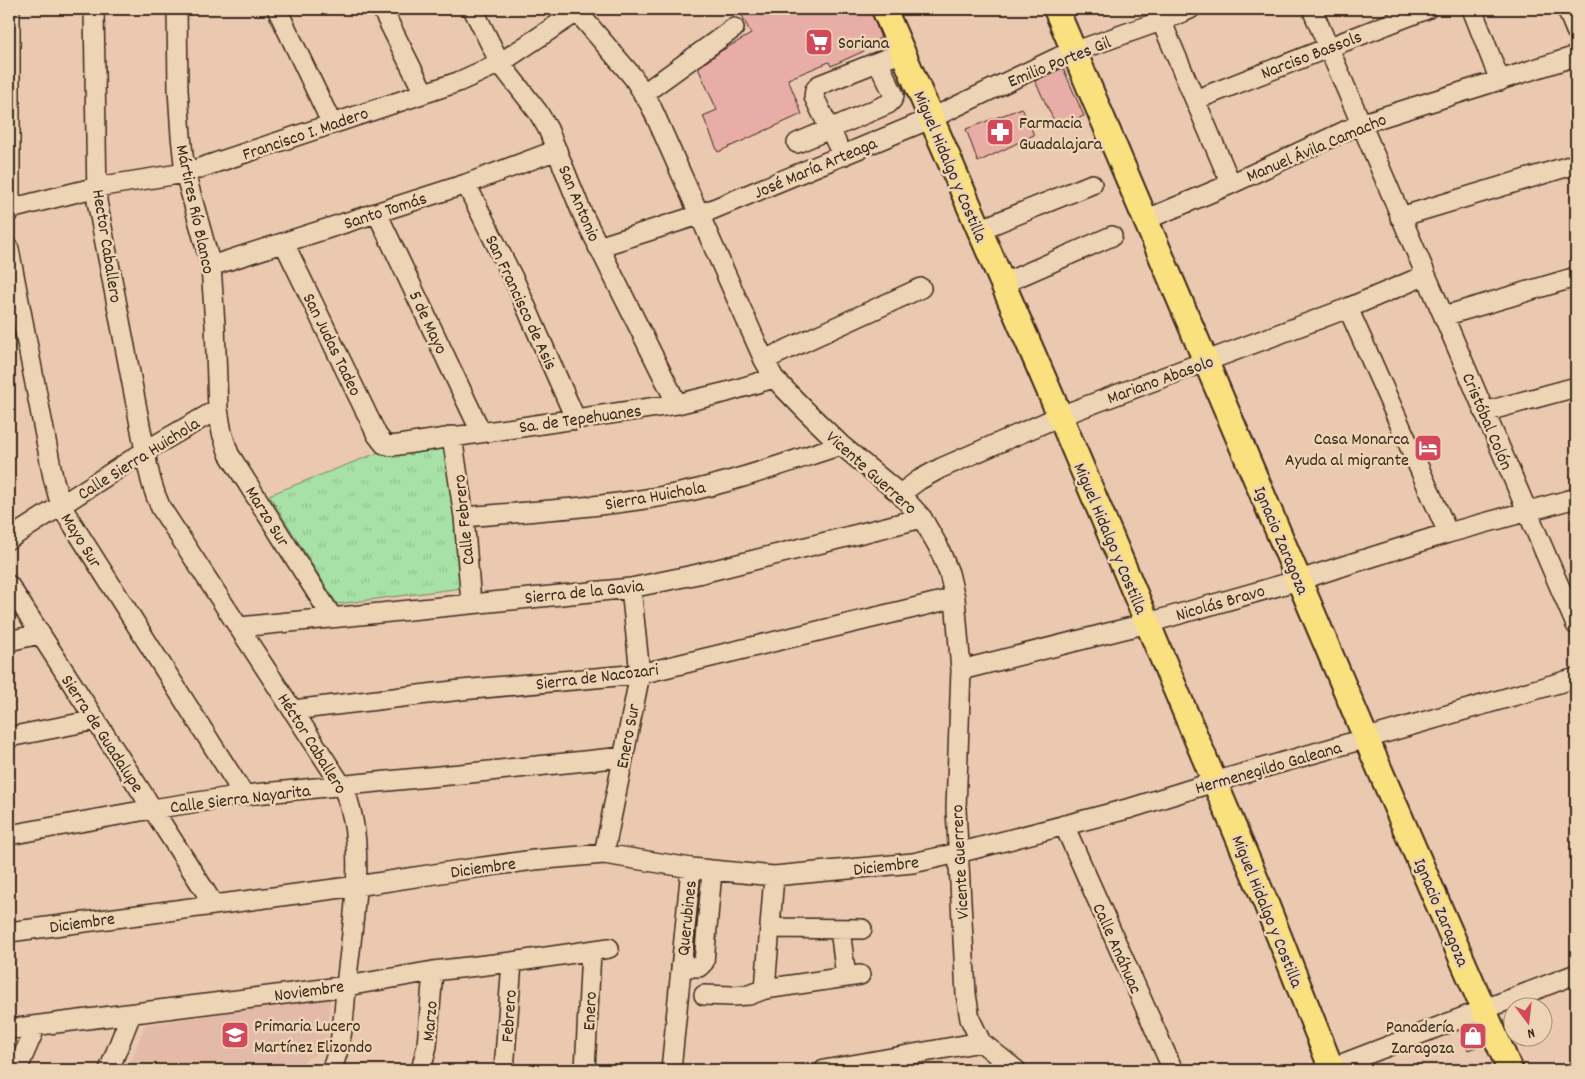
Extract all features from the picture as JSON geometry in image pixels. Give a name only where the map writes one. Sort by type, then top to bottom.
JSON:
[{"type":"main road","name":"Miguel Hidalgo y Costilla","points":[[884,9],[1060,416],[1265,901],[1330,1070]]},
{"type":"main road","name":"Ignacio Zaragoza","points":[[1056,9],[1366,738],[1510,1070]]},
{"type":"street","points":[[10,9],[10,211]]},
{"type":"street","name":"Hector Caballero","points":[[94,9],[97,201],[146,451]]},
{"type":"street","name":"Mártires Río Blanco","points":[[177,9],[178,90],[185,173],[211,266],[216,325],[218,409]]},
{"type":"street","points":[[277,9],[332,124]]},
{"type":"street","points":[[382,9],[424,93]]},
{"type":"street","name":"San Antonio","points":[[473,9],[500,63],[538,112],[548,129],[578,206],[677,404]]},
{"type":"street","name":"Emilio Portes Gil","points":[[930,119],[1059,57],[1159,15],[1190,9]]},
{"type":"street","name":"Cristóbal Colón","points":[[1312,9],[1576,625]]},
{"type":"street","name":"Narciso Bassols","points":[[1195,100],[1427,9]]},
{"type":"street","points":[[1472,9],[1500,81]]},
{"type":"street","points":[[1567,9],[1576,31]]},
{"type":"street","name":"Francisco I. Madero","points":[[10,211],[97,187],[185,173],[458,82],[500,63],[578,10]]},
{"type":"street","name":"Vicente Guerrero","points":[[578,10],[633,77],[651,106],[764,360],[774,378],[841,445],[900,494],[922,518],[938,546],[950,574],[955,598],[961,670],[956,810],[966,994],[970,1019],[981,1042],[1016,1070]]},
{"type":"street","points":[[1159,15],[1231,184]]},
{"type":"street","points":[[643,94],[734,28]]},
{"type":"street","points":[[843,156],[814,97],[815,90],[819,85],[903,52]]},
{"type":"street","name":"Manuel Ávila Camacho","points":[[1145,220],[1231,184],[1360,124],[1576,56]]},
{"type":"street","points":[[797,143],[888,104],[892,100],[894,95],[878,62]]},
{"type":"street","name":"José María Arteaga","points":[[598,247],[699,216],[930,119]]},
{"type":"street","name":"Santo Tomás","points":[[211,266],[466,184],[557,150]]},
{"type":"street","points":[[1400,217],[1576,164]]},
{"type":"street","name":"San Francisco de Asis","points":[[466,184],[516,284],[576,420]]},
{"type":"street","points":[[979,230],[1092,184]]},
{"type":"street","name":"5 de Mayo","points":[[377,213],[481,432]]},
{"type":"street","points":[[1002,284],[1112,236]]},
{"type":"street","name":"San Judas Tadeo","points":[[284,244],[377,435],[384,444]]},
{"type":"street","name":"Mayo Sur","points":[[9,249],[53,477],[61,506],[244,795]]},
{"type":"street","name":"Mariano Abasolo","points":[[900,494],[919,480],[941,468],[1060,416],[1207,362],[1426,276]]},
{"type":"street","points":[[1444,316],[1576,276]]},
{"type":"street","points":[[764,360],[921,288]]},
{"type":"street","points":[[1348,308],[1448,533]]},
{"type":"street","name":"Sa. de Tepehuanes","points":[[384,444],[392,446],[677,404],[774,378]]},
{"type":"street","points":[[1484,412],[1576,387]]},
{"type":"street","name":"Calle Sierra Huichola","points":[[9,539],[146,451],[218,409]]},
{"type":"street","name":"Marzo Sur","points":[[218,409],[222,433],[229,454],[332,617]]},
{"type":"street","name":"Calle Febrero","points":[[452,436],[464,517],[471,603]]},
{"type":"street","name":"Sierra Huichola","points":[[464,517],[618,503],[679,493],[723,483],[841,445]]},
{"type":"street","name":"Héctor Caballero","points":[[146,451],[148,474],[161,508],[349,799],[352,815],[357,886],[341,1040],[331,1070]]},
{"type":"street","name":"Nicolás Bravo","points":[[961,670],[1148,623],[1299,580],[1448,533],[1576,498]]},
{"type":"street","name":"Sierra de la Gavia","points":[[239,627],[631,588],[698,574],[922,518]]},
{"type":"street","name":"Sierra de Guadalupe","points":[[9,585],[214,905]]},
{"type":"street","name":"Enero Sur","points":[[604,854],[640,674],[631,588]]},
{"type":"street","name":"Sierra de Nacozari","points":[[293,710],[461,690],[640,674],[955,598]]},
{"type":"street","points":[[9,641],[39,634]]},
{"type":"street","name":"Hermenegildo Galeana","points":[[958,854],[1131,808],[1214,782],[1576,678]]},
{"type":"street","points":[[9,737],[96,720]]},
{"type":"street","name":"Calle Sierra Nayarita","points":[[9,834],[244,795],[623,757]]},
{"type":"street","name":"Calle Anáhuac","points":[[1064,825],[1173,1070]]},
{"type":"street","name":"Diciembre","points":[[9,932],[357,886],[534,860],[604,854],[692,868],[774,876],[913,863],[958,854]]},
{"type":"street","name":"Querubines","points":[[671,1070],[692,868]]},
{"type":"street","name":"Querubines","points":[[681,967],[699,967],[704,962],[712,870]]},
{"type":"street","points":[[765,989],[774,876]]},
{"type":"street","points":[[770,928],[862,929]]},
{"type":"street","points":[[704,995],[749,995],[765,989],[853,976],[840,929]]},
{"type":"street","name":"Noviembre","points":[[9,1029],[346,986],[433,971],[600,950]]},
{"type":"street","name":"Enero","points":[[585,1070],[600,950]]},
{"type":"street","name":"Febrero","points":[[504,1070],[512,962]]},
{"type":"street","name":"Marzo","points":[[421,1070],[427,1046],[433,971]]},
{"type":"street","points":[[1330,1070],[1576,974]]},
{"type":"street","points":[[109,1070],[131,1014]]},
{"type":"street","points":[[17,1070],[36,1026]]},
{"type":"street","points":[[824,1070],[981,1042]]},
{"type":"shaded area","name":"Primaria Lucero Martínez Elizondo","points":[[330,997],[328,1046],[304,1061],[304,1070],[128,1070],[145,1025]]},
{"type":"green space","points":[[446,443],[462,588],[337,604],[269,495],[380,452]]},
{"type":"building","points":[[739,9],[870,9],[881,38],[861,47],[864,51],[831,66],[829,62],[788,79],[802,114],[718,152],[703,116],[717,110],[698,68],[721,51],[751,34]]},
{"type":"building","points":[[1063,68],[1084,116],[1057,127],[1035,81]]},
{"type":"building","name":"Farmacia Guadalajara","points":[[1022,108],[1034,135],[978,162],[966,129]]},
{"type":"building","name":"Panadería Zaragoza","points":[[1475,1025],[1484,1044],[1468,1050],[1460,1030]]},
{"type":"place","name":"Soriana","points":[[819,42]]},
{"type":"place","name":"Farmacia Guadalajara","points":[[1000,132]]},
{"type":"place","name":"Casa Monarca Ayuda al migrante","points":[[1428,448]]},
{"type":"place","name":"Primaria Lucero Martínez Elizondo","points":[[235,1035]]},
{"type":"place","name":"Panadería Zaragoza","points":[[1473,1036]]}]
